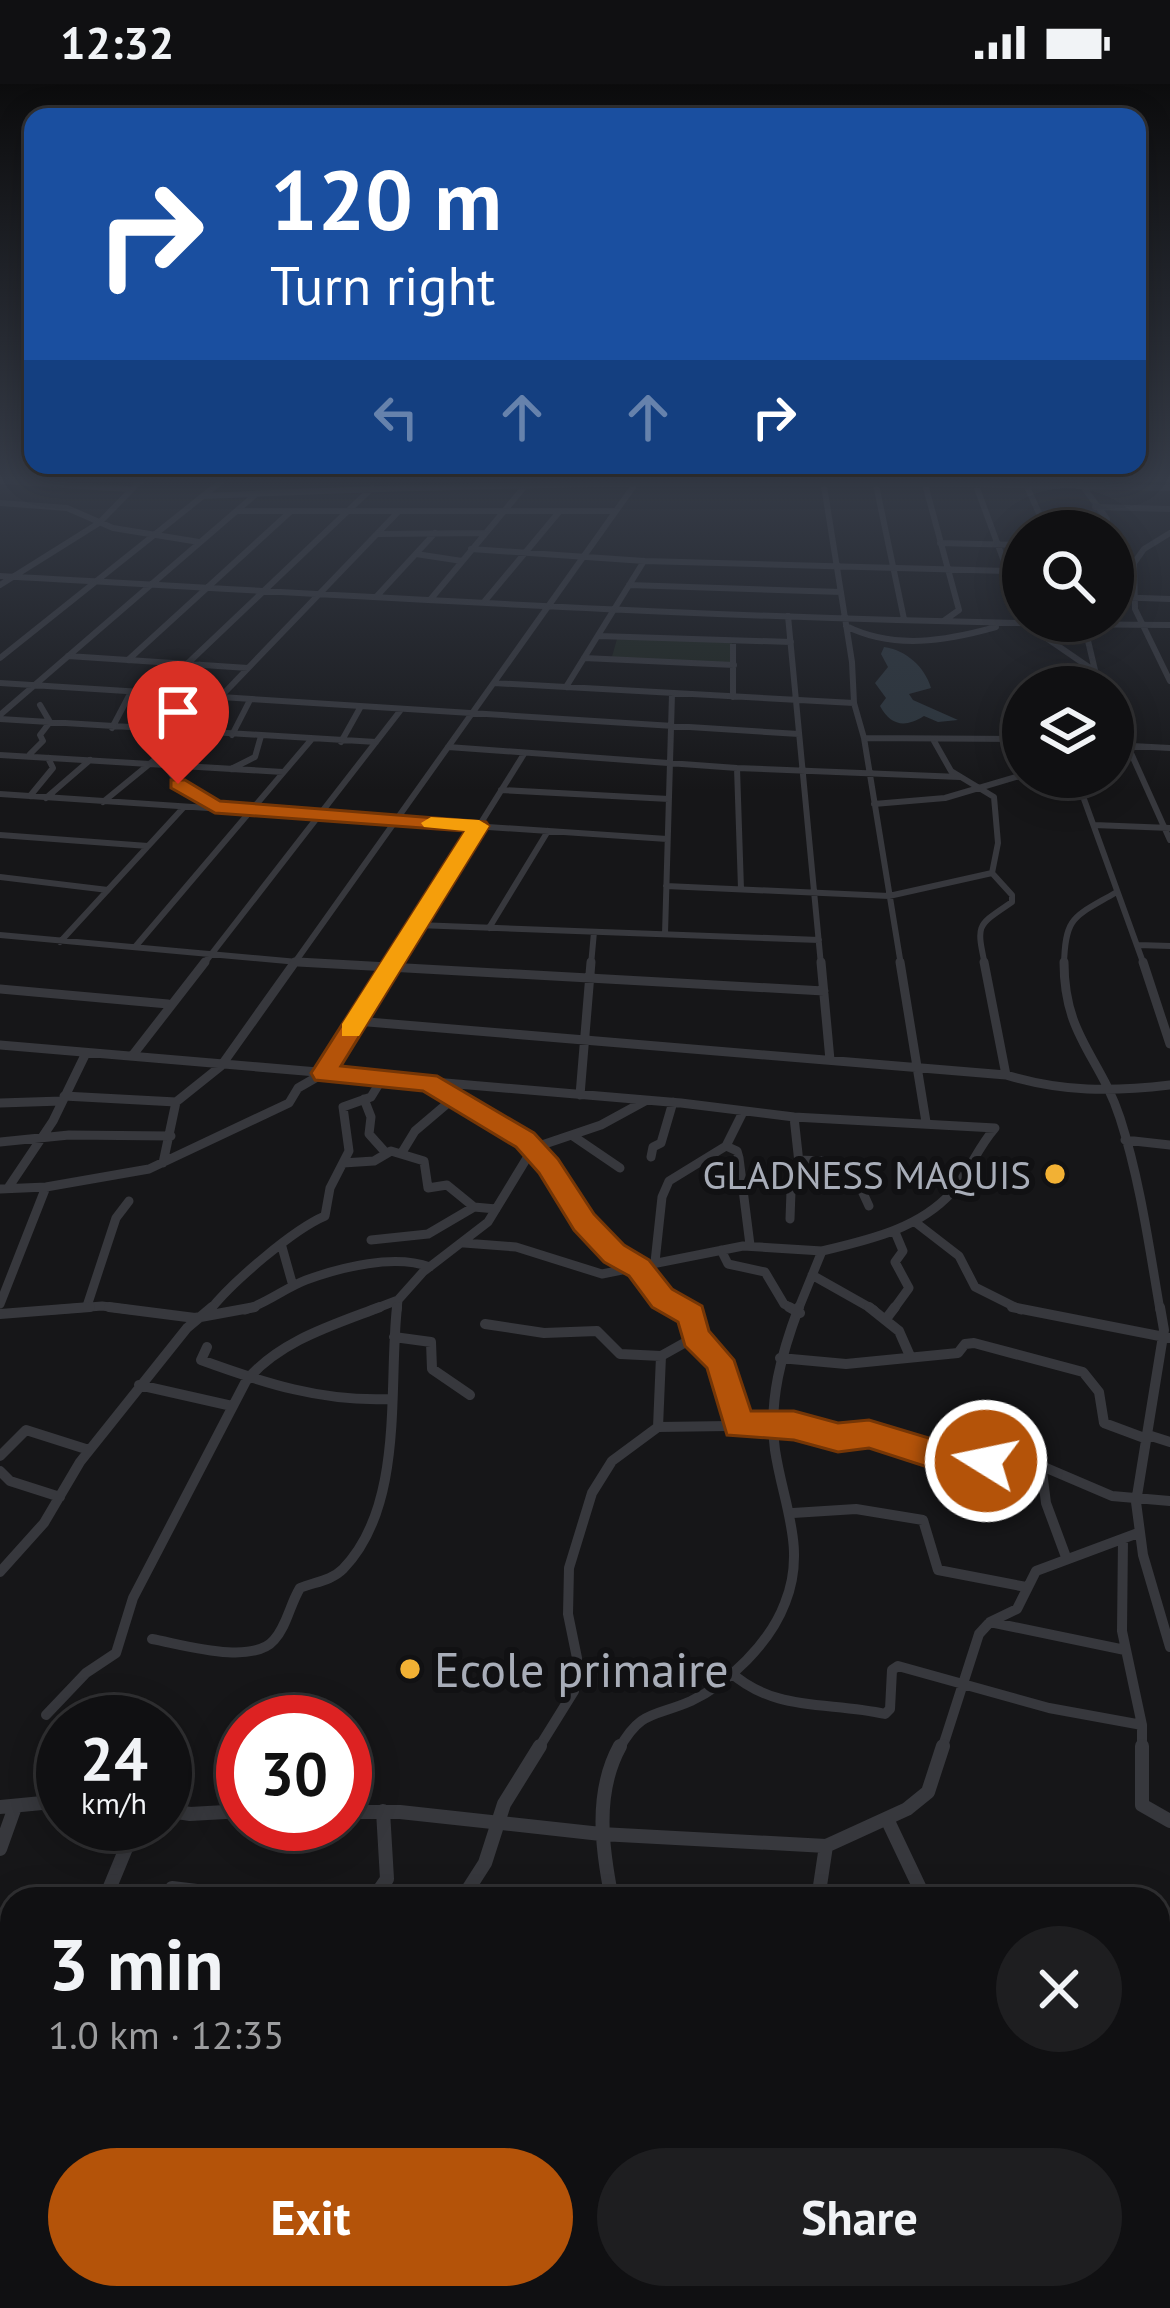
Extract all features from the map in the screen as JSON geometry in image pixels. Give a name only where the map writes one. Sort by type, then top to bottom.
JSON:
[{"type":"street","points":[[0,658],[93,584]]},
{"type":"street","points":[[147,584],[845,622],[1002,622]]},
{"type":"street","points":[[0,717],[151,584]]},
{"type":"street","points":[[128,660],[212,584]]},
{"type":"street","points":[[187,664],[274,584]]},
{"type":"street","points":[[104,802],[186,732],[331,584]]},
{"type":"street","points":[[376,597],[388,584]]},
{"type":"street","points":[[430,599],[443,584]]},
{"type":"street","points":[[484,602],[499,584]]},
{"type":"street","points":[[0,1103],[63,1098],[176,1102],[221,1066],[564,584]]},
{"type":"street","points":[[840,584],[854,703],[864,738],[926,1122]]},
{"type":"street","points":[[896,584],[904,619]]},
{"type":"street","points":[[945,620],[959,610],[951,584]]},
{"type":"street","points":[[566,687],[629,585],[841,592]]},
{"type":"street","points":[[1134,598],[1170,599]]},
{"type":"street","points":[[1134,602],[1140,624],[1170,681]]},
{"type":"street","points":[[788,616],[830,1060]]},
{"type":"street","points":[[845,622],[866,638],[881,640],[932,640],[996,627]]},
{"type":"street","points":[[1134,624],[1170,625]]},
{"type":"street","points":[[598,636],[791,642]]},
{"type":"street","points":[[733,641],[734,697]]},
{"type":"street","points":[[1050,642],[1083,666]]},
{"type":"street","points":[[68,656],[248,668]]},
{"type":"street","points":[[1159,659],[1170,656]]},
{"type":"street","points":[[584,658],[734,664]]},
{"type":"street","points":[[178,695],[200,664]]},
{"type":"street","points":[[0,682],[800,734]]},
{"type":"street","points":[[494,683],[854,703]]},
{"type":"street","points":[[112,728],[131,692]]},
{"type":"street","points":[[664,934],[672,694]]},
{"type":"street","points":[[232,734],[250,700]]},
{"type":"street","points":[[40,705],[50,722]]},
{"type":"street","points":[[341,742],[360,708]]},
{"type":"street","points":[[132,1056],[400,711]]},
{"type":"street","points":[[0,717],[376,742]]},
{"type":"street","points":[[26,756],[35,752],[50,722]]},
{"type":"street","points":[[231,769],[255,757],[261,736]]},
{"type":"street","points":[[864,738],[1002,739]]},
{"type":"street","points":[[135,947],[311,740]]},
{"type":"street","points":[[934,741],[939,762],[994,797],[998,843],[992,873]]},
{"type":"street","points":[[1134,746],[1170,748]]},
{"type":"street","points":[[448,747],[737,768],[960,777]]},
{"type":"street","points":[[1134,753],[1170,840]]},
{"type":"street","points":[[4,1188],[46,1187],[136,1173],[283,1107],[298,1088],[323,1073],[524,754]]},
{"type":"street","points":[[0,755],[283,772]]},
{"type":"street","points":[[30,796],[39,779],[53,768],[48,758]]},
{"type":"street","points":[[46,798],[90,760]]},
{"type":"street","points":[[165,765],[178,784],[215,807]]},
{"type":"street","points":[[737,768],[741,889]]},
{"type":"street","points":[[874,804],[944,798],[1002,781]]},
{"type":"street","points":[[501,790],[669,799]]},
{"type":"street","points":[[0,794],[667,839]]},
{"type":"street","points":[[1084,798],[1115,893],[1164,1001],[1170,1044]]},
{"type":"street","points":[[60,942],[184,807]]},
{"type":"street","points":[[1094,825],[1168,828]]},
{"type":"street","points":[[489,928],[548,831]]},
{"type":"street","points":[[0,835],[148,846]]},
{"type":"street","points":[[666,886],[889,896],[992,873]]},
{"type":"street","points":[[992,873],[1012,895],[1004,911],[981,923],[978,931],[1006,1075]]},
{"type":"street","points":[[0,877],[108,890]]},
{"type":"street","points":[[1115,893],[1072,918],[1065,930],[1064,970],[1072,1026],[1118,1111],[1138,1186],[1166,1338],[1136,1502],[1138,1533],[1170,1646]]},
{"type":"street","points":[[417,925],[819,940]]},
{"type":"street","points":[[580,1095],[594,932]]},
{"type":"street","points":[[0,935],[388,970],[824,991]]},
{"type":"street","points":[[1138,945],[1170,946]]},
{"type":"street","points":[[0,989],[168,1004]]},
{"type":"street","points":[[356,1021],[1006,1075],[1050,1088],[1107,1094],[1170,1084]]},
{"type":"street","points":[[0,1045],[673,1102],[794,1118],[995,1128],[962,1179],[915,1222],[822,1251],[750,1245],[596,1274],[516,1247],[464,1244]]},
{"type":"street","points":[[4,1188],[40,1141],[86,1053]]},
{"type":"street","points":[[0,1572],[44,1523],[89,1450],[195,1318],[209,1311],[228,1287],[271,1251],[282,1247],[298,1227],[325,1216],[330,1189],[350,1140],[343,1106],[378,1091],[382,1079]]},
{"type":"street","points":[[428,1082],[533,1148],[584,1222],[614,1254],[639,1268],[662,1298],[692,1315],[695,1337],[719,1360],[738,1425]]},
{"type":"street","points":[[401,1154],[415,1131],[455,1097]]},
{"type":"street","points":[[364,1099],[371,1117],[369,1134],[386,1153]]},
{"type":"street","points":[[65,1695],[86,1672],[116,1653],[133,1598],[246,1381],[270,1354],[398,1300],[430,1267],[464,1244],[496,1209],[533,1148],[573,1136],[645,1101]]},
{"type":"street","points":[[163,1163],[176,1102]]},
{"type":"street","points":[[651,1157],[653,1148],[661,1143],[673,1102]]},
{"type":"street","points":[[655,1262],[662,1196],[669,1181],[726,1146],[743,1112]]},
{"type":"street","points":[[790,1219],[799,1160],[794,1118]]},
{"type":"street","points":[[0,1142],[68,1135],[171,1136]]},
{"type":"street","points":[[573,1136],[620,1168]]},
{"type":"street","points":[[1124,1140],[1170,1144]]},
{"type":"street","points":[[726,1146],[737,1151],[739,1158],[750,1245]]},
{"type":"street","points":[[343,1162],[374,1161],[386,1153],[424,1161],[428,1188],[447,1185],[474,1207],[496,1209]]},
{"type":"street","points":[[799,1160],[823,1161],[829,1179],[858,1182],[869,1206]]},
{"type":"street","points":[[0,1304],[46,1187]]},
{"type":"street","points":[[87,1306],[116,1218],[129,1201]]},
{"type":"street","points":[[371,1240],[428,1234],[474,1207]]},
{"type":"street","points":[[915,1222],[959,1256],[975,1287],[1007,1305],[1036,1315],[1166,1338]]},
{"type":"street","points":[[886,1319],[909,1288],[896,1265],[903,1251],[895,1232]]},
{"type":"street","points":[[282,1247],[293,1286]]},
{"type":"street","points":[[721,1250],[728,1264],[759,1268],[773,1277],[784,1304],[800,1313]]},
{"type":"street","points":[[610,1887],[601,1834],[611,1766],[641,1718],[691,1701],[772,1629],[782,1610],[795,1558],[793,1513],[773,1425],[780,1358],[822,1251]]},
{"type":"street","points":[[0,1269],[18,1262]]},
{"type":"street","points":[[0,1314],[87,1306],[195,1318],[251,1309],[293,1286],[346,1268],[413,1262],[430,1267]]},
{"type":"street","points":[[812,1275],[886,1319],[909,1341],[910,1356]]},
{"type":"street","points":[[152,1640],[240,1654],[272,1645],[296,1592],[328,1580],[353,1557],[370,1520],[391,1443],[398,1300]]},
{"type":"street","points":[[484,1324],[544,1333],[597,1331],[620,1354],[661,1356],[695,1337]]},
{"type":"street","points":[[394,1337],[431,1342],[432,1369],[470,1395]]},
{"type":"street","points":[[780,1358],[814,1366],[958,1353],[970,1342],[1068,1365],[1095,1384],[1104,1423],[1170,1442]]},
{"type":"street","points":[[207,1347],[201,1360],[246,1381],[324,1399],[390,1399]]},
{"type":"street","points":[[658,1427],[661,1356]]},
{"type":"street","points":[[139,1385],[232,1406]]},
{"type":"street","points":[[470,1887],[485,1863],[496,1821],[574,1691],[577,1658],[568,1614],[569,1568],[592,1493],[612,1461],[658,1427],[804,1426],[838,1437],[869,1434],[952,1460],[1041,1463],[1097,1491],[1136,1502],[1170,1501]]},
{"type":"street","points":[[0,1456],[10,1441],[28,1430],[89,1450]]},
{"type":"street","points":[[1041,1463],[1046,1503],[1066,1557]]},
{"type":"street","points":[[0,1471],[10,1481],[60,1497]]},
{"type":"street","points":[[793,1513],[856,1509],[923,1520],[938,1570],[1026,1587]]},
{"type":"street","points":[[372,1811],[601,1834],[826,1846],[886,1819],[928,1792],[979,1634],[989,1622],[1017,1609],[1036,1571],[1138,1533]]},
{"type":"street","points":[[1123,1539],[1119,1606],[1142,1724],[1142,1805],[1170,1821]]},
{"type":"street","points":[[989,1622],[1125,1650]]},
{"type":"street","points":[[729,1671],[754,1696],[773,1703],[867,1708],[885,1714],[890,1709],[894,1667],[1142,1724]]},
{"type":"street","points":[[0,1849],[8,1807]]},
{"type":"street","points":[[381,1887],[387,1879],[383,1810]]},
{"type":"street","points":[[886,1819],[919,1887]]},
{"type":"street","points":[[820,1887],[826,1846]]},
{"type":"street","points":[[110,1887],[125,1851]]},
{"type":"shaded area","points":[[617,639],[732,642],[733,666],[611,660]]},
{"type":"shaded area","points":[[884,647],[907,656],[928,680],[931,688],[909,694],[913,700],[958,720],[938,722],[924,716],[905,723],[889,718],[880,706],[886,698],[875,683],[888,667],[881,654]]},
{"type":"slow traffic","points":[[351,1030],[479,826],[431,823]]},
{"type":"place","name":"GLADNESS MAQUIS","points":[[1055,1174]]},
{"type":"place","name":"Ecole primaire","points":[[410,1669]]},
{"type":"route","points":[[178,784],[215,807],[479,826],[323,1073],[428,1082],[525,1140],[548,1166],[571,1207],[614,1254],[639,1268],[662,1298],[692,1315],[695,1337],[719,1360],[728,1381],[738,1425],[804,1426],[838,1437],[869,1434],[952,1460],[986,1461]]}]
